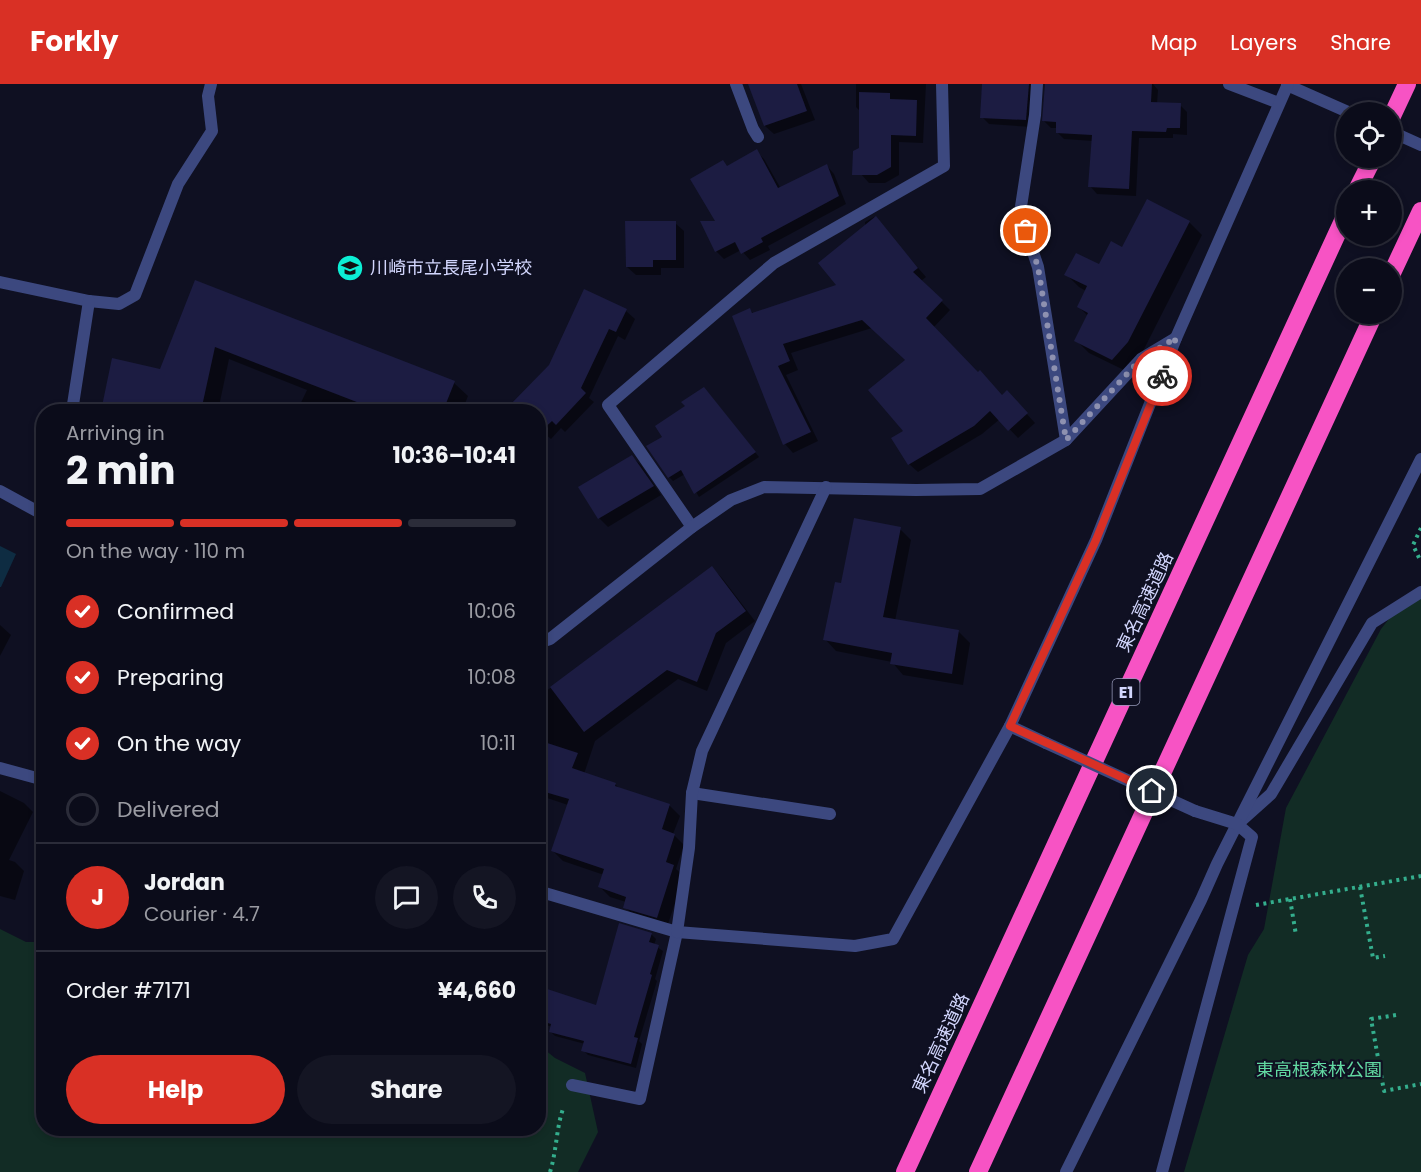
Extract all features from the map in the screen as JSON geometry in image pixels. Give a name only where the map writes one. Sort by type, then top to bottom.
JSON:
[{"type":"highway","points":[[1399,102],[1407,84]]},
{"type":"highway","points":[[1399,258],[1421,211]]},
{"type":"highway","name":"東名高速道路","points":[[905,1172],[1336,236]]},
{"type":"highway","points":[[978,1172],[1369,324]]},
{"type":"street","points":[[0,282],[89,301],[119,304],[135,295],[178,184],[212,131],[208,96],[211,84]]},
{"type":"street","points":[[736,84],[758,137]]},
{"type":"street","points":[[692,527],[608,405],[774,263],[944,166],[942,84]]},
{"type":"street","points":[[1037,84],[1035,115],[1020,213],[1038,267],[1066,440]]},
{"type":"street","points":[[1228,84],[1279,103]]},
{"type":"street","points":[[546,893],[677,932],[855,946],[893,939],[1010,726],[1096,540],[1176,338],[1287,85],[1336,107]]},
{"type":"street","points":[[1402,137],[1421,146]]},
{"type":"street","points":[[73,404],[89,301]]},
{"type":"street","points":[[546,640],[692,527],[731,500],[764,487],[980,489],[1066,440],[1141,359],[1176,338]]},
{"type":"street","points":[[1066,1172],[1236,824],[1421,459]]},
{"type":"street","points":[[572,1085],[640,1099],[677,932],[689,848],[692,793],[702,751],[826,487]]},
{"type":"street","points":[[0,491],[36,511]]},
{"type":"street","points":[[1236,824],[1270,794],[1372,623],[1421,592]]},
{"type":"street","points":[[1010,726],[1194,811],[1236,824],[1251,837],[1162,1172]]},
{"type":"street","points":[[0,768],[36,778]]},
{"type":"street","points":[[692,793],[830,814]]},
{"type":"path","points":[[1421,528],[1413,545],[1421,562]]},
{"type":"path","points":[[1232,909],[1421,876]]},
{"type":"path","points":[[1360,887],[1373,958],[1385,956]]},
{"type":"path","points":[[1290,899],[1296,935]]},
{"type":"path","points":[[1396,1015],[1371,1019],[1384,1091],[1421,1084]]},
{"type":"path","points":[[550,1172],[555,1158],[558,1122],[572,1085]]},
{"type":"green space","name":"東高根森林公園","points":[[1407,596],[1421,596],[1421,1172],[1184,1172],[1248,955],[1264,929],[1286,808],[1381,629]]},
{"type":"green space","points":[[0,929],[26,942],[36,942],[36,1136],[546,1136],[546,1051],[555,1058],[585,1073],[598,1132],[578,1172],[0,1172]]},
{"type":"water","points":[[0,546],[16,554],[1,587],[0,587]]},
{"type":"building","points":[[748,84],[797,84],[807,111],[764,126]]},
{"type":"building","points":[[982,84],[1029,84],[1026,120],[980,118]]},
{"type":"building","points":[[1045,84],[1152,84],[1151,102],[1181,103],[1180,128],[1167,128],[1166,132],[1132,131],[1129,189],[1088,187],[1092,135],[1056,133],[1056,122],[1042,121]]},
{"type":"building","points":[[859,92],[890,93],[890,99],[917,100],[916,136],[891,135],[891,167],[877,175],[852,175],[853,151],[859,148]]},
{"type":"building","points":[[757,149],[778,188],[827,164],[839,196],[761,238],[763,242],[741,254],[735,242],[715,252],[700,221],[715,221],[690,179],[723,160],[727,166]]},
{"type":"building","points":[[1147,199],[1190,221],[1128,342],[1112,360],[1074,341],[1088,313],[1077,307],[1087,286],[1064,275],[1076,253],[1099,264],[1111,241],[1122,247]]},
{"type":"building","points":[[876,216],[918,268],[913,272],[943,300],[926,318],[978,372],[980,370],[1002,395],[1007,390],[1028,413],[1008,431],[990,411],[974,426],[908,465],[891,438],[903,431],[868,390],[905,360],[862,320],[783,344],[790,361],[778,366],[811,432],[783,445],[732,316],[750,308],[752,313],[836,285],[818,263]]},
{"type":"building","points":[[625,221],[676,221],[676,260],[653,260],[653,267],[626,267]]},
{"type":"building","points":[[195,280],[455,381],[446,404],[362,404],[215,347],[203,404],[102,404],[112,358],[160,369]]},
{"type":"building","points":[[584,289],[627,309],[616,332],[609,329],[581,388],[586,393],[556,425],[552,421],[546,427],[546,404],[511,404],[549,365]]},
{"type":"building","points":[[704,387],[756,452],[694,494],[681,470],[668,478],[646,446],[662,437],[655,426],[685,406],[681,402]]},
{"type":"building","points":[[632,455],[654,486],[598,519],[578,487]]},
{"type":"building","points":[[854,518],[901,527],[883,617],[959,630],[952,674],[890,664],[892,653],[823,640],[835,582],[841,583]]},
{"type":"building","points":[[712,566],[746,611],[716,633],[697,682],[667,670],[584,732],[550,687]]},
{"type":"building","points":[[546,743],[578,753],[572,768],[616,783],[615,786],[670,804],[662,829],[675,834],[666,862],[674,865],[657,918],[623,908],[626,897],[598,887],[604,869],[551,851],[569,799],[546,792]]},
{"type":"building","points":[[619,923],[652,933],[649,942],[659,945],[634,1037],[638,1038],[631,1064],[581,1051],[584,1041],[549,1032],[551,1024],[546,1022],[546,989],[596,1005]]},
{"type":"way so far","points":[[1026,231],[1038,267],[1066,440],[1141,359],[1176,338],[1162,376]]},
{"type":"place","name":"川崎市立長尾小学校","points":[[350,268]]},
{"type":"route","points":[[1152,791],[1010,726],[1096,540],[1162,376]]}]
